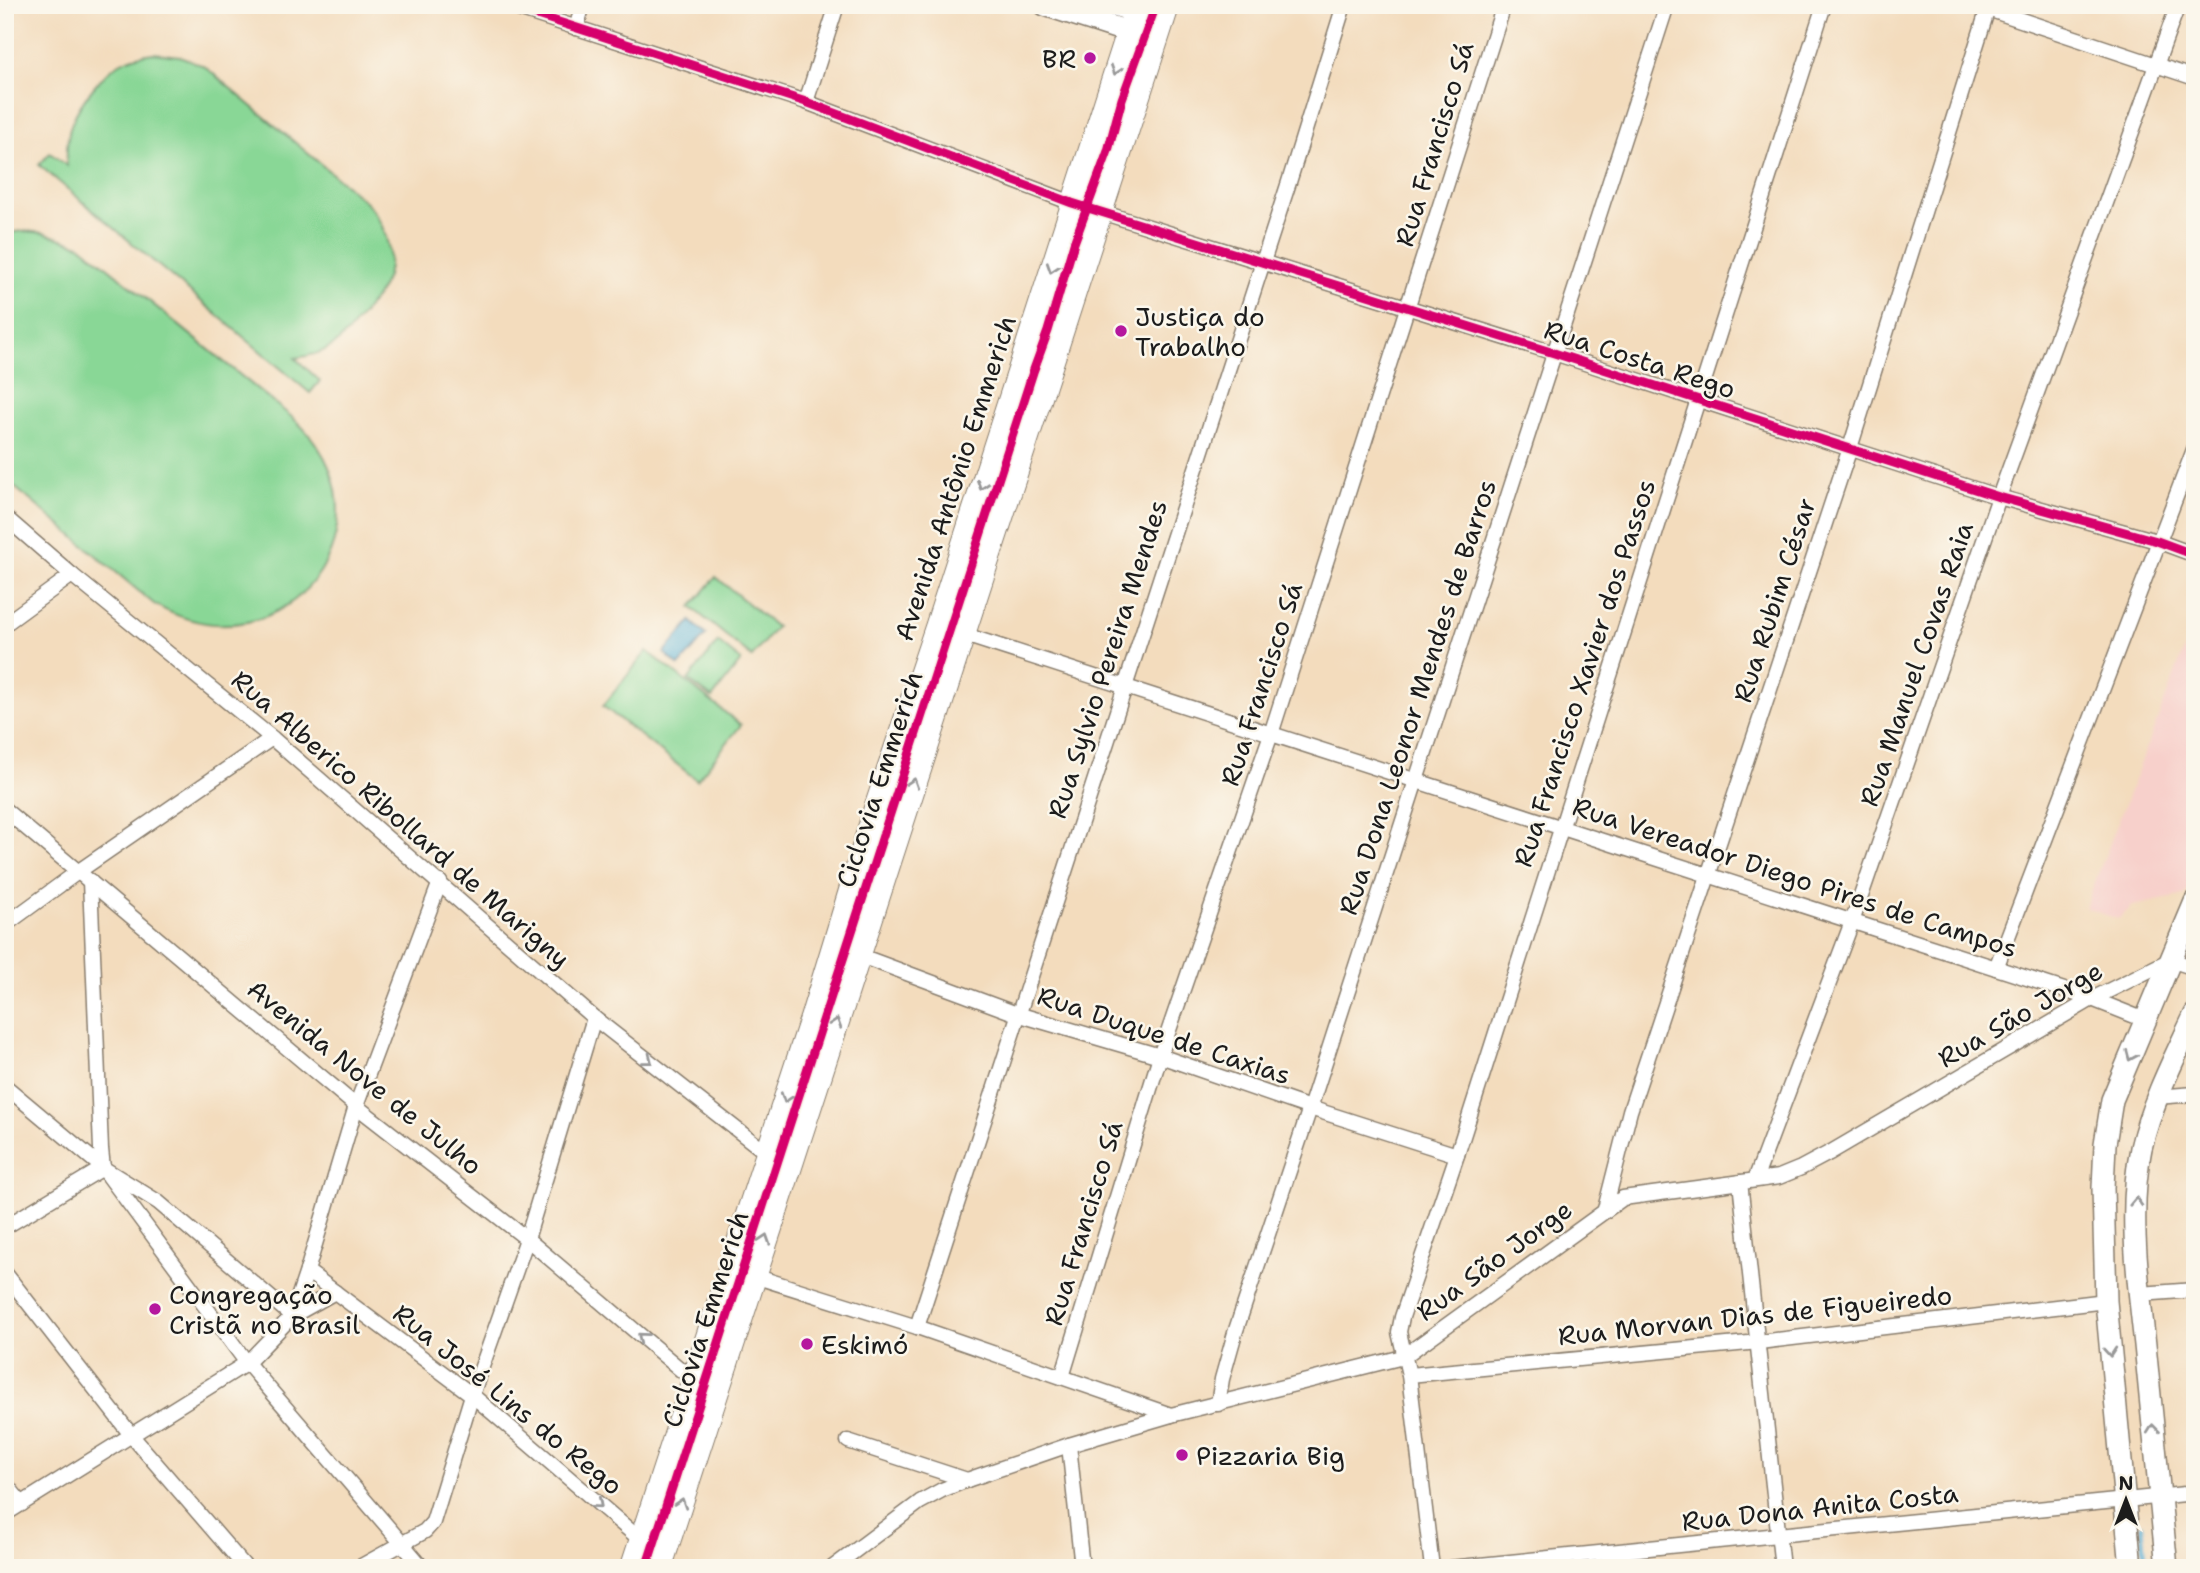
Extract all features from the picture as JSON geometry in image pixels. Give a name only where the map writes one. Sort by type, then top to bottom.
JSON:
[{"type":"main road","name":"Avenida Antônio Emmerich","points":[[632,1568],[768,1154],[875,810],[1073,203],[1129,14]]},
{"type":"main road","points":[[660,1568],[1162,22]]},
{"type":"main road","points":[[875,810],[902,818]]},
{"type":"street","name":"Rua Costa Rego","points":[[506,5],[806,102],[1073,203],[1554,353],[1999,497],[2157,541],[2195,555]]},
{"type":"street","points":[[576,28],[583,5]]},
{"type":"street","points":[[806,102],[837,5]]},
{"type":"street","points":[[1045,5],[1129,14],[1162,22]]},
{"type":"street","name":"Rua Sylvio Pereira Mendes","points":[[917,1327],[1344,5]]},
{"type":"street","name":"Rua Francisco Sá","points":[[1062,1377],[1160,1056],[1271,734],[1504,5]]},
{"type":"street","name":"Rua Dona Leonor Mendes de Barros","points":[[1218,1404],[1235,1333],[1667,5]]},
{"type":"street","name":"Rua Francisco Xavier dos Passos","points":[[1432,1568],[1409,1375],[1399,1332],[1402,1317],[1457,1155],[1824,5]]},
{"type":"street","name":"Rua Manuel Covas Raia","points":[[1755,1180],[1852,922],[1999,497],[2178,5]]},
{"type":"street","points":[[1984,6],[2195,78]]},
{"type":"street","name":"Rua Rubim César","points":[[1605,1209],[1630,1111],[1850,448],[1984,6]]},
{"type":"street","points":[[1996,968],[2195,447]]},
{"type":"street","name":"Rua Alberico Ribollard de Marigny","points":[[5,517],[272,738],[594,1018],[768,1154]]},
{"type":"street","points":[[5,624],[72,575]]},
{"type":"street","name":"Rua Vereador Diego Pires de Campos","points":[[937,626],[2092,999],[2145,1020]]},
{"type":"street","points":[[5,925],[272,738]]},
{"type":"street","name":"Avenida Nove de Julho","points":[[5,810],[356,1106],[527,1239],[694,1381]]},
{"type":"street","points":[[90,881],[100,1149],[103,1168],[247,1363],[423,1568]]},
{"type":"street","points":[[292,1316],[356,1106],[440,882]]},
{"type":"street","points":[[2131,1568],[2127,1500],[2106,1301],[2103,1188],[2105,1144],[2112,1100],[2195,902]]},
{"type":"street","name":"Rua Duque de Caxias","points":[[835,941],[858,955],[1017,1013],[1160,1056],[1457,1155]]},
{"type":"street","points":[[2172,961],[2195,968]]},
{"type":"street","name":"Rua São Jorge","points":[[832,1568],[920,1502],[967,1480],[1171,1415],[1403,1357],[1623,1198],[1779,1177],[1831,1152],[2092,999],[2172,961]]},
{"type":"street","points":[[2167,1568],[2140,1294],[2135,1229],[2137,1183],[2141,1148],[2157,1097],[2195,1014]]},
{"type":"street","points":[[358,1568],[425,1531],[433,1522],[472,1395],[527,1239],[594,1018]]},
{"type":"street","points":[[5,1086],[103,1168],[158,1202],[292,1316]]},
{"type":"street","points":[[2157,1097],[2195,1094]]},
{"type":"street","points":[[5,1227],[103,1168]]},
{"type":"street","points":[[1740,1182],[1782,1568]]},
{"type":"street","name":"Rua José Lins do Rego","points":[[307,1271],[472,1395],[642,1541]]},
{"type":"street","points":[[5,1273],[132,1436],[246,1568]]},
{"type":"street","points":[[754,1276],[917,1327],[1171,1415]]},
{"type":"street","points":[[2140,1294],[2195,1290]]},
{"type":"street","points":[[5,1514],[247,1363],[292,1316],[335,1292]]},
{"type":"street","name":"Rua Morvan Dias de Figueiredo","points":[[1409,1375],[1759,1342],[2106,1301]]},
{"type":"street","points":[[849,1441],[967,1480]]},
{"type":"street","points":[[1069,1446],[1082,1568]]},
{"type":"street","points":[[5,1483],[22,1504]]},
{"type":"street","name":"Rua Dona Anita Costa","points":[[1450,1568],[2195,1493]]},
{"type":"shaded area","points":[[2195,622],[2195,872],[2185,895],[2133,906],[2118,919],[2085,908]]},
{"type":"green space","points":[[153,53],[180,56],[204,66],[367,203],[380,222],[388,244],[389,267],[379,292],[347,333],[333,345],[326,350],[295,358],[320,381],[310,393],[39,165],[50,153],[67,166],[69,133],[75,115],[86,97],[119,63]]},
{"type":"green space","points":[[5,233],[44,233],[80,245],[293,418],[325,459],[338,501],[333,542],[315,579],[286,606],[247,622],[203,622],[154,604],[5,479]]},
{"type":"green space","points":[[716,577],[776,627],[752,657],[691,607]]},
{"type":"green space","points":[[718,642],[741,661],[712,698],[688,680]]},
{"type":"green space","points":[[647,651],[741,725],[697,780],[603,706]]},
{"type":"water","points":[[691,621],[706,635],[679,666],[664,653]]},
{"type":"waterway","points":[[2188,951],[2195,935]]},
{"type":"waterway","points":[[2142,1525],[2146,1568]]},
{"type":"cycle path","points":[[506,5],[806,102],[1072,203],[1554,353],[1999,497],[2157,541],[2195,555]]},
{"type":"cycle path","name":"Ciclovia Emmerich","points":[[646,1568],[1048,331],[1074,243],[1108,151],[1122,99],[1156,5]]},
{"type":"place","name":"BR","points":[[1090,58]]},
{"type":"place","name":"Justiça do Trabalho","points":[[1121,331]]},
{"type":"place","name":"Congregação Cristã no Brasil","points":[[155,1309]]},
{"type":"place","name":"Eskimó","points":[[807,1344]]},
{"type":"place","name":"Pizzaria Big","points":[[1182,1455]]}]
